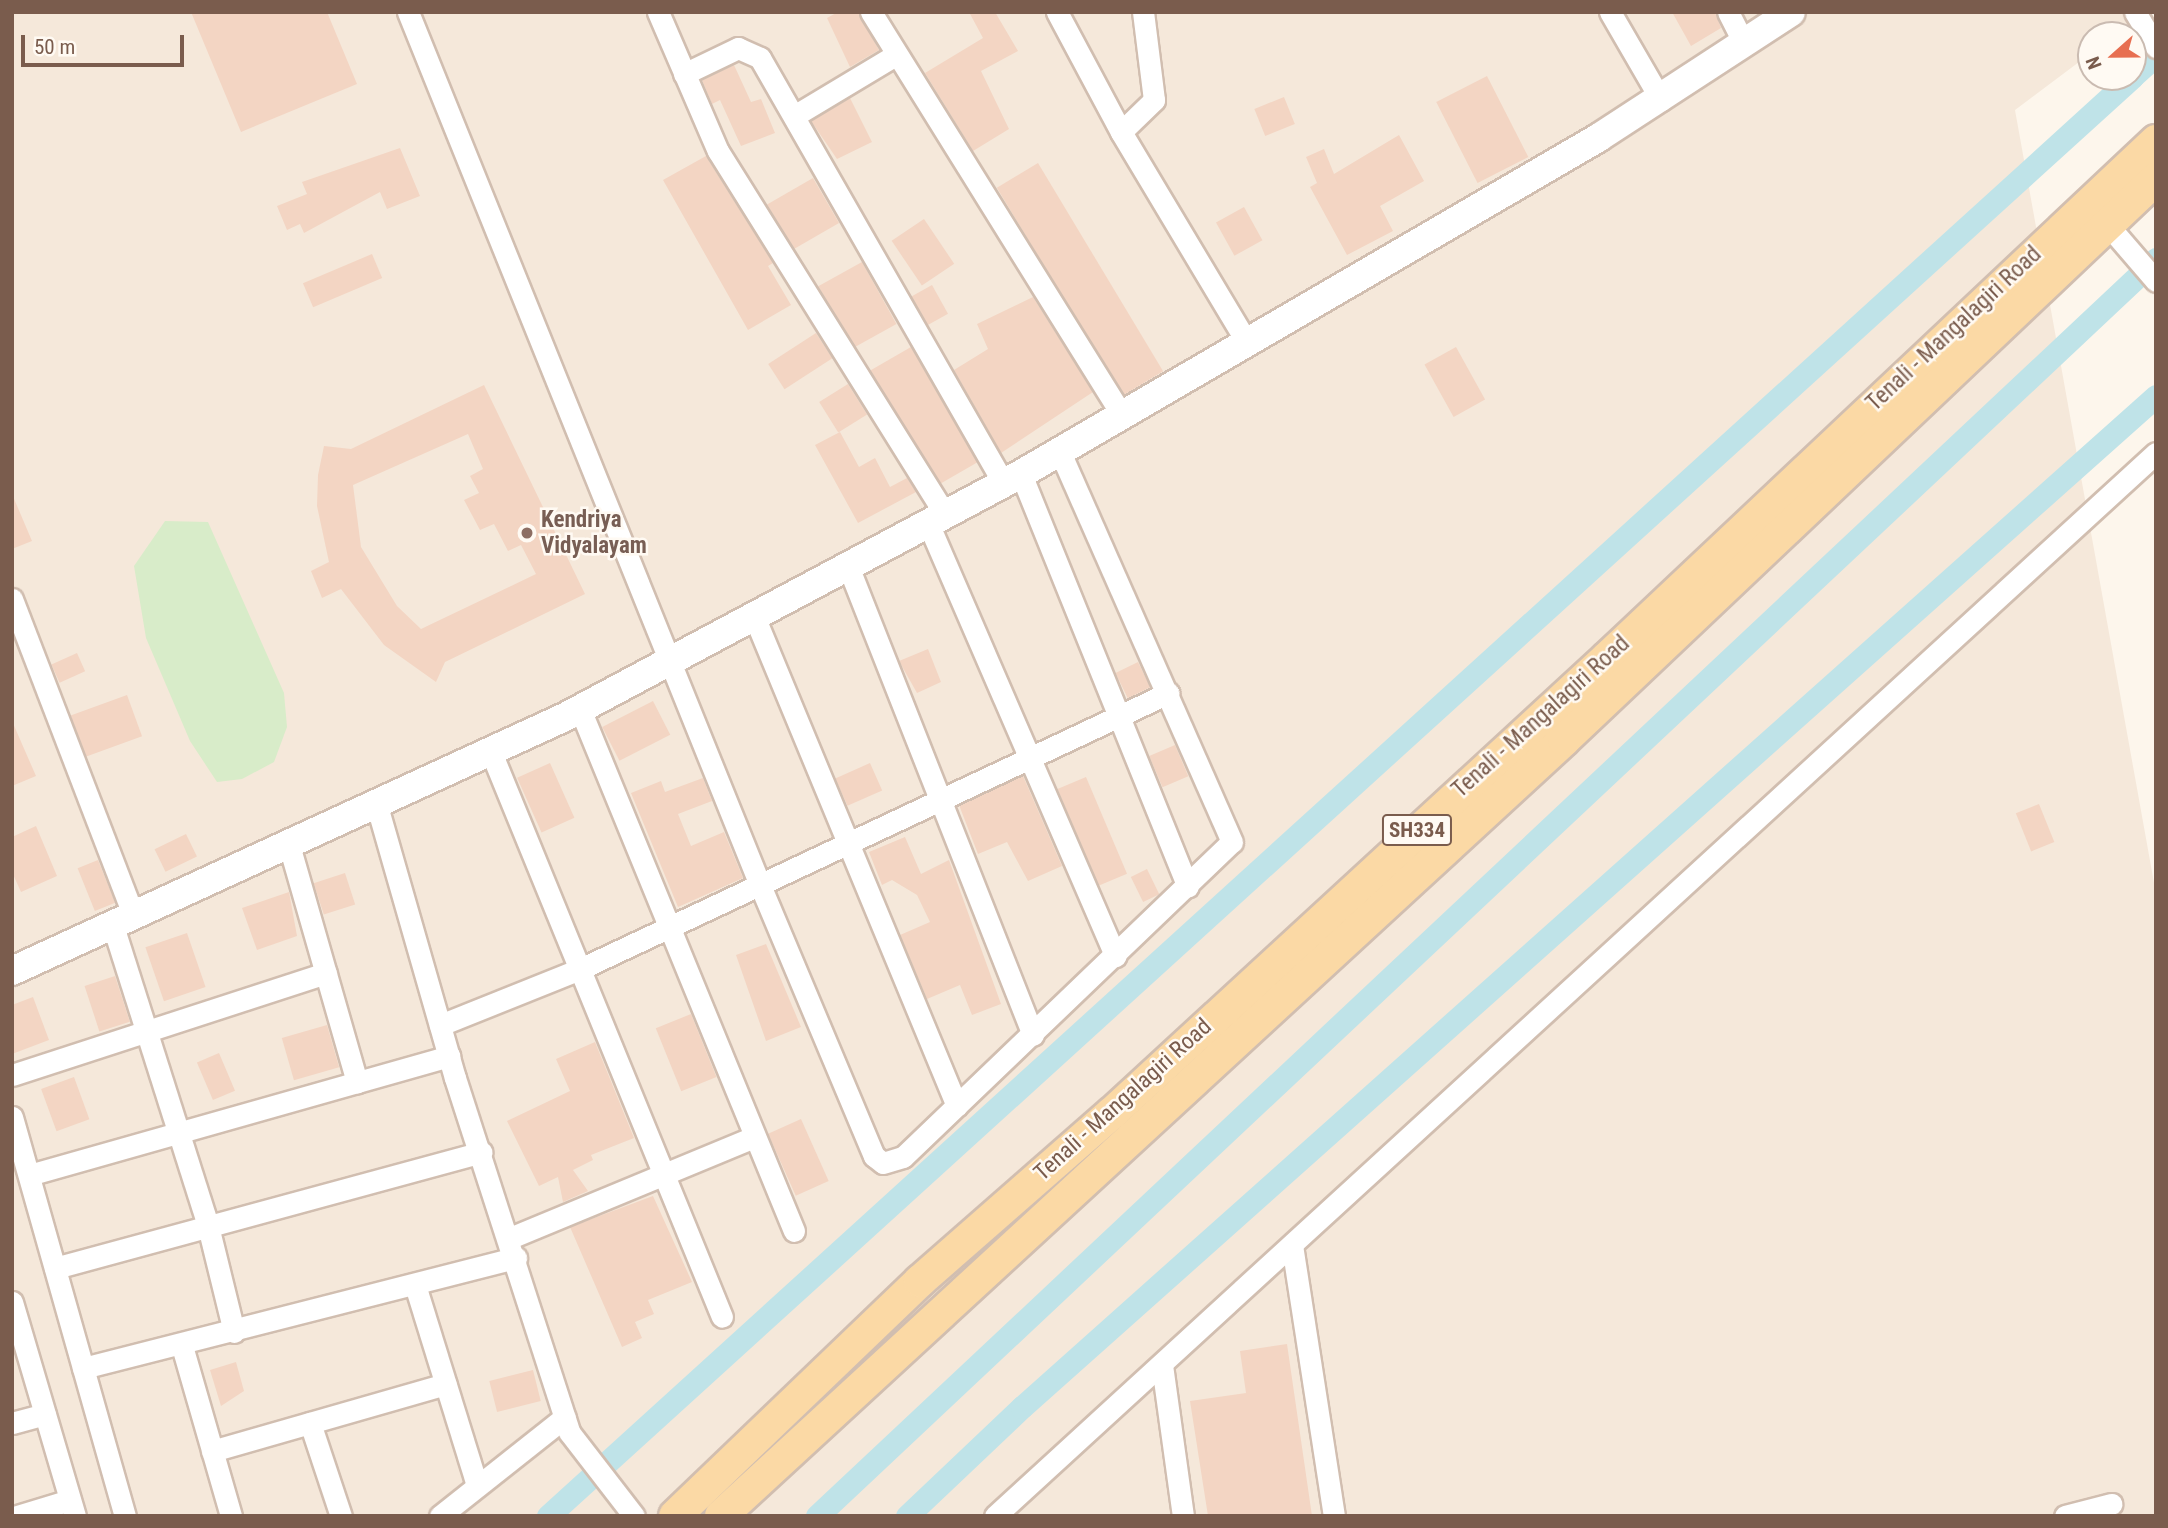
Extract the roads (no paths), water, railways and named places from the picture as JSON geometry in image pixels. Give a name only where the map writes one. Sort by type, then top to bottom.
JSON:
[{"type":"main road","points":[[12,971],[377,806],[580,709],[936,519],[1012,478],[1661,100],[1791,12]]},
{"type":"main road","name":"Tenali - Mangalagiri Road","points":[[675,1516],[920,1281],[1111,1114],[1607,658],[2156,141]]},
{"type":"main road","name":"SH334","points":[[722,1516],[2116,234],[2156,179]]},
{"type":"street","points":[[408,12],[668,662],[874,1156],[893,1164],[1228,850],[1231,833],[1059,449]]},
{"type":"street","points":[[658,12],[718,151],[936,519],[1030,759],[1115,957]]},
{"type":"street","points":[[871,12],[894,55],[1121,414]]},
{"type":"street","points":[[1057,12],[1121,132],[1246,341]]},
{"type":"street","points":[[1121,132],[1154,100],[1143,12]]},
{"type":"street","points":[[1610,12],[1661,100]]},
{"type":"street","points":[[1728,12],[1745,45]]},
{"type":"street","points":[[2135,12],[2150,40]]},
{"type":"street","points":[[684,74],[738,48],[750,49],[793,117],[1012,478],[1118,717],[1188,887]]},
{"type":"street","points":[[793,117],[894,55]]},
{"type":"street","points":[[2116,234],[2156,281]]},
{"type":"street","points":[[995,1516],[2156,453]]},
{"type":"street","points":[[848,566],[1033,1035]]},
{"type":"street","points":[[12,599],[123,922],[147,1031],[208,1226],[234,1332]]},
{"type":"street","points":[[754,616],[957,1106]]},
{"type":"street","points":[[440,1025],[580,969],[941,802],[1168,693]]},
{"type":"street","points":[[580,709],[794,1231]]},
{"type":"street","points":[[491,752],[722,1317]]},
{"type":"street","points":[[377,806],[449,1056],[513,1248],[565,1417],[580,1452],[634,1515]]},
{"type":"street","points":[[289,845],[357,1082]]},
{"type":"street","points":[[12,1075],[326,973]]},
{"type":"street","points":[[29,1175],[449,1056]]},
{"type":"street","points":[[12,1117],[125,1516]]},
{"type":"street","points":[[83,1368],[182,1346],[415,1284],[513,1248],[754,1136]]},
{"type":"street","points":[[55,1268],[482,1152]]},
{"type":"street","points":[[1292,1245],[1334,1516]]},
{"type":"street","points":[[415,1284],[477,1485]]},
{"type":"street","points":[[12,1302],[16,1329],[73,1508],[17,1516]]},
{"type":"street","points":[[182,1346],[231,1516]]},
{"type":"street","points":[[1162,1365],[1183,1516]]},
{"type":"street","points":[[212,1451],[446,1384]]},
{"type":"street","points":[[12,1423],[45,1414]]},
{"type":"street","points":[[440,1516],[565,1417]]},
{"type":"street","points":[[310,1423],[341,1516]]},
{"type":"street","points":[[2065,1516],[2111,1504]]},
{"type":"waterway","points":[[2147,63],[2156,55]]},
{"type":"waterway","points":[[548,1516],[2117,91]]},
{"type":"waterway","points":[[817,1516],[2156,259]]},
{"type":"waterway","points":[[907,1516],[1022,1407],[2156,396]]},
{"type":"place","name":"Kendriya Vidyalayam","points":[[527,533]]}]
